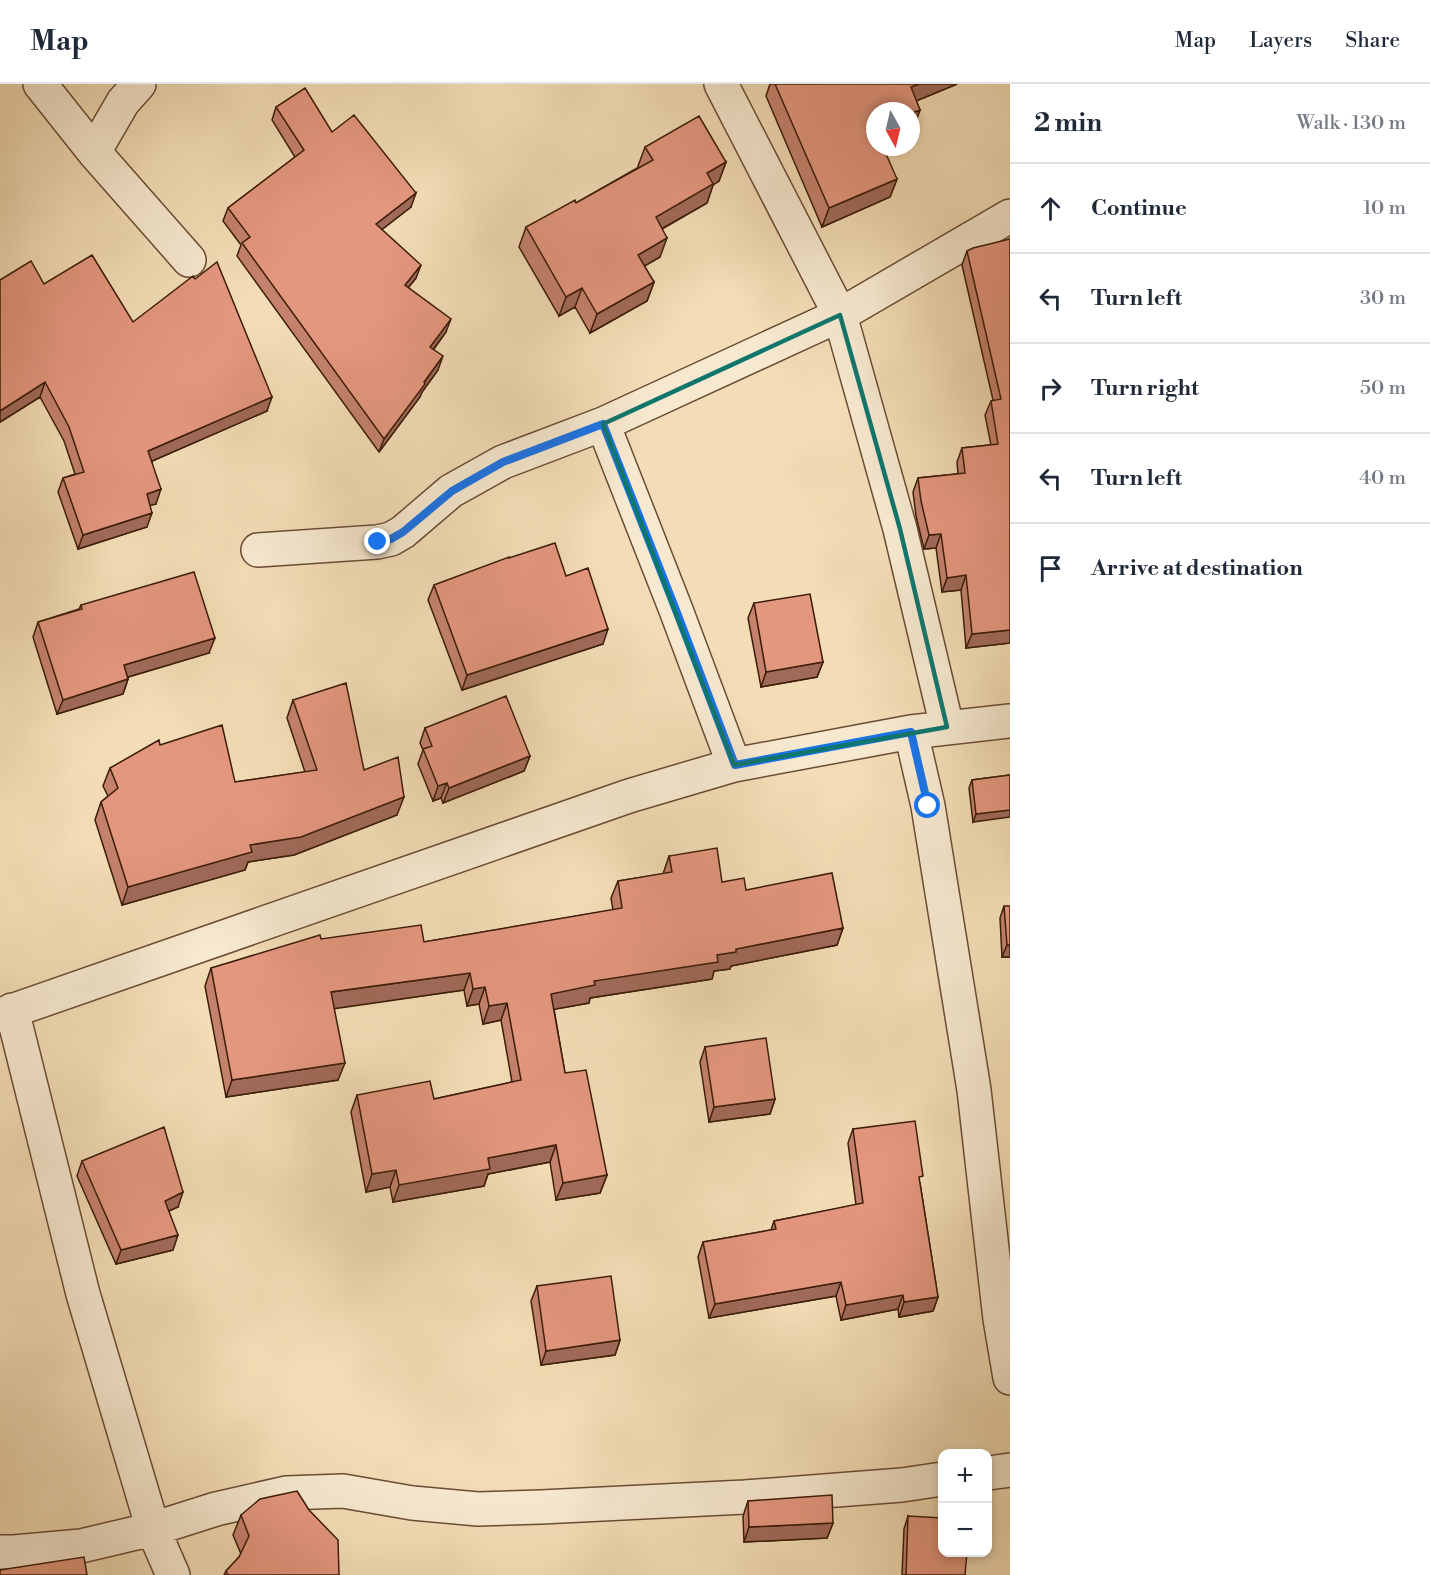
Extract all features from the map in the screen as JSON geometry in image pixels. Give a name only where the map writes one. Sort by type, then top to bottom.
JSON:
[{"type":"street","points":[[40,84],[94,152],[189,260]]},
{"type":"street","points":[[94,152],[123,102],[139,84]]},
{"type":"street","points":[[722,84],[840,315],[900,530],[947,727]]},
{"type":"street","points":[[258,550],[378,542],[391,539],[403,532],[452,491],[503,462],[603,424],[840,315],[1010,216]]},
{"type":"street","points":[[603,424],[735,765]]},
{"type":"street","points":[[173,1575],[153,1529],[83,1294],[6,1013],[629,796],[735,765],[911,732],[1010,721]]},
{"type":"street","points":[[911,732],[928,806],[974,1090],[1000,1319],[1010,1378]]},
{"type":"street","points":[[992,1472],[1010,1470]]},
{"type":"street","points":[[0,1552],[81,1545],[153,1529],[216,1509],[286,1493],[343,1491],[412,1503],[478,1509],[745,1497],[902,1485],[938,1480]]},
{"type":"highlighted area","points":[[840,315],[900,529],[947,727],[734,765],[603,424]]},
{"type":"building","points":[[775,84],[919,84],[911,87],[917,102],[866,102],[866,156],[887,156],[897,179],[829,208]]},
{"type":"building","points":[[305,88],[332,132],[354,115],[416,193],[376,224],[421,265],[405,285],[451,319],[430,347],[443,356],[384,439],[242,243],[250,237],[228,208],[304,150],[276,107]]},
{"type":"building","points":[[699,116],[726,162],[707,173],[713,184],[656,217],[667,238],[638,255],[654,282],[597,314],[582,288],[566,297],[526,227],[575,200],[576,203],[653,160],[645,147]]},
{"type":"building","points":[[1010,239],[1010,630],[972,634],[966,575],[947,578],[941,534],[929,535],[918,478],[965,473],[962,448],[998,444],[991,401],[1001,399],[967,251]]},
{"type":"building","points":[[92,255],[133,322],[193,276],[195,279],[217,262],[272,397],[148,451],[161,489],[147,494],[152,513],[83,535],[63,478],[84,472],[69,427],[45,382],[0,411],[0,280],[31,261],[44,284]]},
{"type":"building","points":[[555,543],[566,576],[588,568],[608,629],[467,675],[434,585],[509,557]]},
{"type":"building","points":[[194,572],[215,638],[124,665],[128,679],[63,700],[38,622],[82,609],[81,605]]},
{"type":"building","points":[[810,594],[823,662],[766,672],[754,603]]},
{"type":"building","points":[[346,683],[364,770],[398,757],[404,797],[301,837],[250,845],[252,852],[128,887],[101,802],[118,788],[110,768],[159,740],[160,745],[222,725],[235,782],[317,770],[293,700]]},
{"type":"building","points":[[506,696],[530,756],[449,788],[447,783],[438,786],[423,749],[432,746],[425,728]]},
{"type":"building","points":[[1010,775],[1010,810],[976,814],[972,780]]},
{"type":"building","points":[[717,848],[722,882],[744,878],[746,890],[832,873],[843,928],[736,949],[736,952],[717,955],[718,962],[594,981],[595,985],[551,994],[565,1073],[586,1070],[607,1175],[563,1183],[556,1145],[488,1158],[490,1169],[399,1185],[396,1170],[372,1174],[357,1095],[430,1081],[434,1099],[521,1080],[507,1003],[489,1006],[485,987],[473,989],[470,973],[331,992],[345,1063],[232,1080],[211,968],[320,935],[321,939],[421,925],[424,942],[622,908],[618,881],[672,872],[669,856]]},
{"type":"building","points":[[1004,906],[1010,906],[1010,945],[1007,945]]},
{"type":"building","points":[[766,1038],[775,1099],[714,1107],[705,1047]]},
{"type":"building","points":[[915,1121],[923,1176],[919,1177],[938,1297],[904,1302],[903,1295],[846,1305],[841,1282],[715,1304],[703,1242],[776,1229],[774,1221],[863,1203],[853,1129]]},
{"type":"building","points":[[164,1127],[183,1192],[165,1201],[178,1235],[121,1250],[82,1161]]},
{"type":"building","points":[[611,1276],[620,1340],[546,1351],[537,1286]]},
{"type":"building","points":[[297,1491],[309,1510],[338,1540],[339,1575],[228,1575],[226,1571],[239,1557],[249,1536],[241,1515],[260,1499]]},
{"type":"building","points":[[832,1495],[833,1523],[749,1527],[748,1501]]},
{"type":"building","points":[[908,1516],[938,1518],[938,1557],[967,1557],[965,1575],[906,1575]]},
{"type":"building","points":[[84,1557],[87,1575],[0,1575],[0,1570]]},
{"type":"route","points":[[378,542],[391,539],[403,532],[452,491],[503,462],[603,424],[735,765],[911,732],[928,806]]}]
